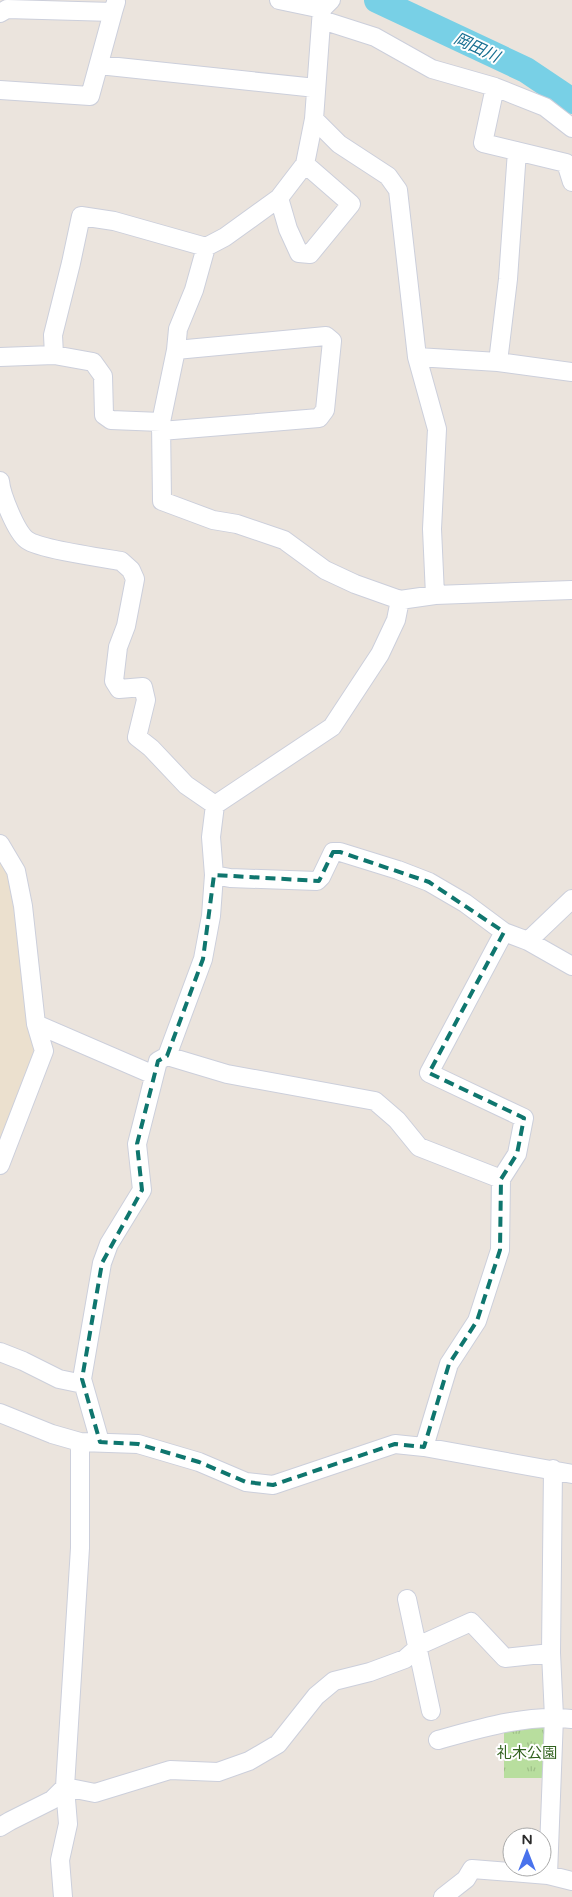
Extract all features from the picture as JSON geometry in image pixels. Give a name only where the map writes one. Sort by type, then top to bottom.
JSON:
[{"type":"street","points":[[279,0],[325,10],[432,70],[495,87],[545,107],[572,128]]},
{"type":"street","points":[[0,13],[7,9],[115,6],[90,96],[0,90]]},
{"type":"street","points":[[54,355],[53,335],[72,264],[81,216],[114,221],[206,246],[225,237],[280,198],[305,164],[314,119],[325,10]]},
{"type":"street","points":[[99,65],[316,88]]},
{"type":"street","points":[[495,87],[483,144],[566,163],[572,182]]},
{"type":"street","points":[[314,119],[338,144],[388,176],[398,190],[417,357],[437,429],[432,529],[435,596]]},
{"type":"street","points":[[498,362],[508,278],[517,151]]},
{"type":"street","points":[[280,198],[288,229],[299,253],[310,254],[351,204],[305,164]]},
{"type":"street","points":[[206,246],[194,290],[178,329],[176,350],[161,427],[162,501],[213,520],[237,524],[284,540],[325,570],[355,584],[400,600],[435,596],[572,590]]},
{"type":"street","points":[[0,357],[54,355],[93,362],[103,376],[104,414],[111,420],[161,427],[319,418],[325,410],[332,341],[326,336],[176,350]]},
{"type":"street","points":[[417,357],[498,362],[572,372]]},
{"type":"street","points":[[0,481],[4,499],[26,540],[43,546],[121,561],[131,570],[135,579],[126,626],[118,647],[114,681],[119,689],[143,687],[146,700],[136,737],[151,748],[186,785],[215,806]]},
{"type":"street","points":[[100,1442],[82,1379],[102,1263],[109,1244],[142,1190],[137,1144],[154,1075],[158,1061],[167,1056],[203,959],[211,916],[214,875],[211,837],[215,806],[332,727],[380,654],[396,620],[400,600]]},
{"type":"street","points":[[0,846],[16,871],[36,1024],[44,1051],[0,1165]]},
{"type":"street","points":[[214,875],[230,878],[317,881],[321,877],[333,852],[340,852],[429,882],[465,903],[504,932],[528,941],[572,966]]},
{"type":"street","points":[[528,941],[572,899]]},
{"type":"street","points":[[424,1447],[448,1364],[477,1320],[500,1250],[501,1179],[517,1154],[524,1118],[429,1074],[504,932]]},
{"type":"street","points":[[36,1024],[154,1075]]},
{"type":"street","points":[[167,1056],[227,1074],[375,1101],[397,1120],[419,1147],[501,1179]]},
{"type":"street","points":[[0,1352],[59,1379],[83,1384]]},
{"type":"street","points":[[0,1413],[52,1434],[80,1442],[138,1444],[199,1462],[246,1482],[273,1486],[395,1444],[424,1447],[572,1474]]},
{"type":"street","points":[[63,1897],[60,1860],[68,1824],[65,1787],[80,1548],[80,1442]]},
{"type":"street","points":[[550,1827],[554,1717],[552,1652],[553,1470]]},
{"type":"street","points":[[407,1599],[431,1711]]},
{"type":"street","points":[[65,1787],[96,1793],[170,1770],[218,1772],[249,1761],[278,1744],[316,1696],[334,1681],[370,1672],[405,1659],[422,1644],[472,1622],[505,1658],[552,1652]]},
{"type":"street","points":[[438,1740],[503,1723],[554,1717],[572,1719]]},
{"type":"street","points":[[0,1827],[52,1800],[65,1787]]},
{"type":"street","points":[[443,1897],[466,1879],[472,1869],[502,1871]]},
{"type":"street","points":[[552,1876],[572,1881]]},
{"type":"highlighted area","points":[[333,852],[340,852],[429,882],[504,932],[429,1073],[524,1118],[517,1154],[501,1179],[500,1250],[477,1321],[449,1364],[424,1447],[395,1444],[273,1485],[246,1482],[199,1462],[138,1444],[100,1442],[82,1379],[102,1263],[142,1190],[137,1144],[158,1061],[167,1056],[203,959],[214,875],[319,881]]},
{"type":"shaded area","points":[[0,860],[10,876],[37,1051],[0,1141]]},
{"type":"green space","name":"礼木公園","points":[[504,1727],[550,1727],[550,1778],[504,1778]]},
{"type":"waterway","name":"岡田川","points":[[377,0],[526,70],[572,101]]}]
